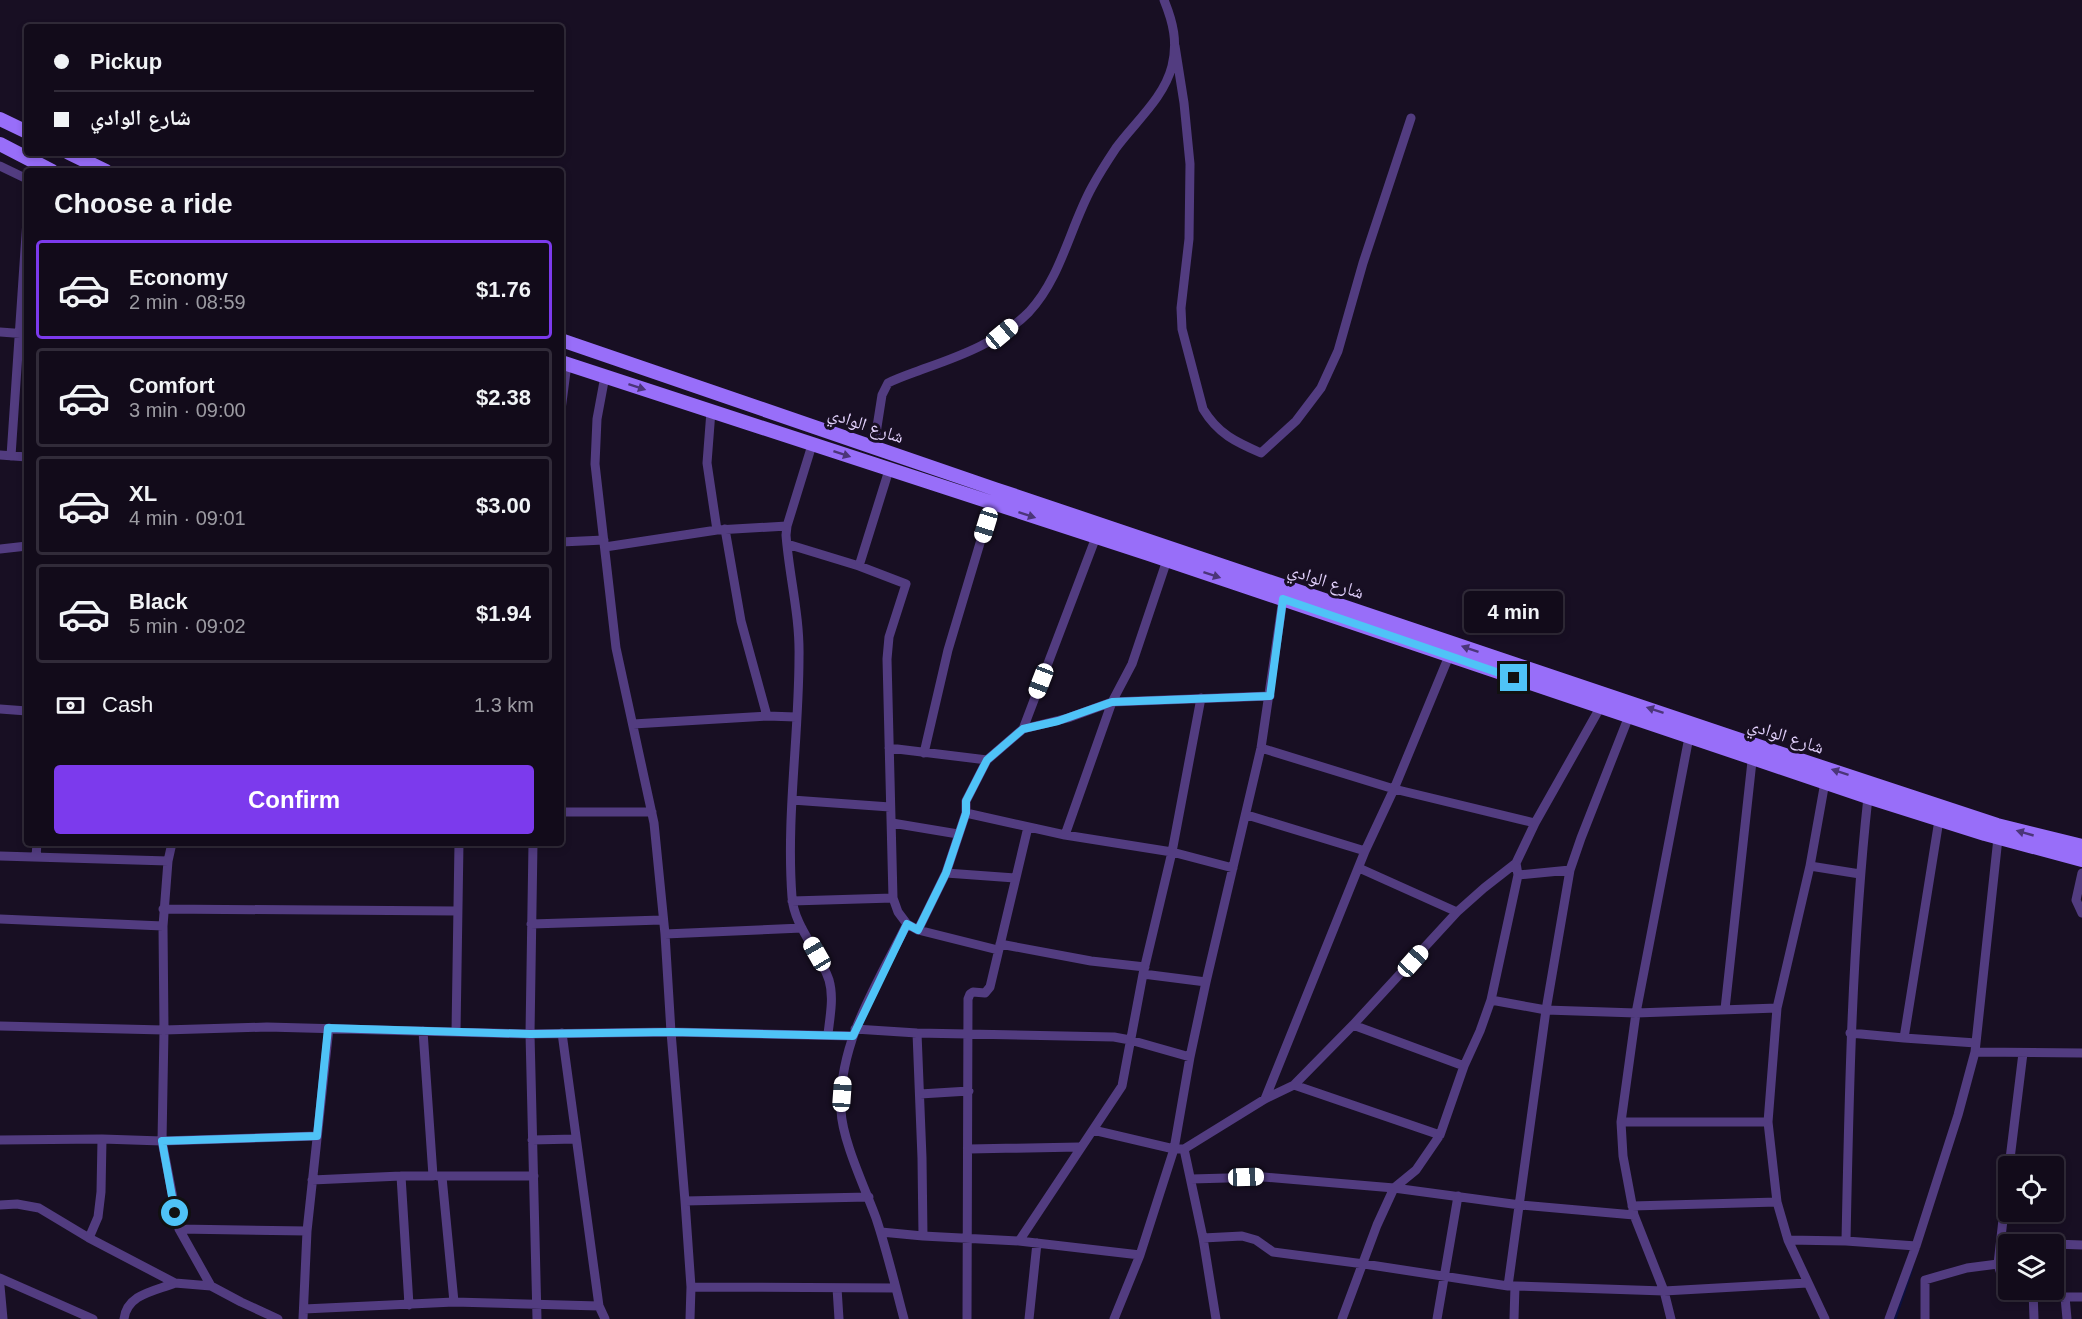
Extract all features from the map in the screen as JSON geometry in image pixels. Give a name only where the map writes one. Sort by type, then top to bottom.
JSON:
[{"type":"main road","points":[[0,119],[24,131]]},
{"type":"main road","points":[[0,144],[41,168]]},
{"type":"main road","points":[[75,156],[100,168]]},
{"type":"main road","name":"شارع الوادي","points":[[564,341],[874,446],[1299,598],[1753,751],[1997,825],[2082,846]]},
{"type":"main road","name":"شارع الوادي","points":[[564,363],[1283,599],[1299,598],[1449,656],[1689,737],[1753,751],[1825,782],[1868,797],[1998,838],[2082,860]]},
{"type":"street","points":[[1164,0],[1173,23],[1184,103],[1190,174],[1189,239],[1182,329],[1203,409],[1217,429],[1239,443],[1261,453],[1296,421],[1322,388],[1338,351],[1363,264],[1411,118]]},
{"type":"street","points":[[874,446],[882,395],[888,383],[960,356],[987,343],[1029,312],[1045,290],[1060,262],[1092,186],[1116,149],[1158,96],[1172,68],[1175,46]]},
{"type":"street","points":[[0,166],[24,178]]},
{"type":"street","points":[[11,456],[24,293]]},
{"type":"street","points":[[0,332],[22,333]]},
{"type":"street","points":[[605,376],[597,418],[595,451],[616,648],[652,812],[665,934],[691,1287],[690,1319]]},
{"type":"street","points":[[711,411],[707,464],[741,621],[767,716]]},
{"type":"street","points":[[812,445],[787,526],[787,544],[799,642],[789,848],[792,901],[802,928],[829,980],[831,1007],[828,1034]]},
{"type":"street","points":[[0,455],[24,457]]},
{"type":"street","points":[[859,566],[889,470]]},
{"type":"street","points":[[924,753],[951,643],[992,503]]},
{"type":"street","points":[[564,542],[604,544],[721,529],[787,526]]},
{"type":"street","points":[[1023,729],[1096,537]]},
{"type":"street","points":[[787,544],[859,566],[906,584],[887,648],[893,898],[898,912],[907,924],[918,930],[999,947],[1206,982]]},
{"type":"street","points":[[0,549],[24,546]]},
{"type":"street","points":[[1065,835],[1112,702],[1131,664],[1167,560]]},
{"type":"street","points":[[1114,1319],[1179,1149],[1190,1056],[1261,748],[1283,599]]},
{"type":"street","points":[[1265,1099],[1365,851],[1394,789],[1449,656]]},
{"type":"street","points":[[918,930],[946,873],[966,813],[966,801],[987,760],[1023,729],[1058,721],[1112,702],[1270,696]]},
{"type":"street","points":[[1018,1241],[1122,1086],[1144,971],[1172,852],[1201,698]]},
{"type":"street","points":[[1093,1130],[1179,1149],[1265,1099],[1294,1085],[1353,1026],[1457,912],[1516,863],[1535,823],[1601,706]]},
{"type":"street","points":[[0,709],[24,711]]},
{"type":"street","points":[[633,724],[767,716],[796,717]]},
{"type":"street","points":[[1514,1319],[1512,1286],[1520,1205],[1546,1010],[1570,870],[1629,716]]},
{"type":"street","points":[[1671,1319],[1664,1291],[1633,1211],[1623,1156],[1621,1122],[1636,1013],[1689,737]]},
{"type":"street","points":[[889,748],[987,760]]},
{"type":"street","points":[[1261,748],[1394,789],[1535,823]]},
{"type":"street","points":[[1725,1009],[1753,751]]},
{"type":"street","points":[[1825,782],[1810,866],[1777,1008],[1768,1122],[1777,1202],[1788,1240],[1825,1319]]},
{"type":"street","points":[[1846,1241],[1850,1033],[1860,874],[1868,797]]},
{"type":"street","points":[[792,800],[891,807]]},
{"type":"street","points":[[564,812],[652,812]]},
{"type":"street","points":[[966,813],[1065,835],[1172,852],[1233,868]]},
{"type":"street","points":[[1246,815],[1365,851]]},
{"type":"street","points":[[1904,1038],[1939,820]]},
{"type":"street","points":[[892,822],[958,834]]},
{"type":"street","points":[[968,1319],[970,994],[985,993],[990,987],[1028,827]]},
{"type":"street","points":[[1889,1319],[1917,1246],[1958,1115],[1976,1047],[1998,838]]},
{"type":"street","points":[[36,857],[37,846]]},
{"type":"street","points":[[171,846],[162,926],[164,1030],[162,1141],[178,1229],[211,1286]]},
{"type":"street","points":[[456,1032],[459,846]]},
{"type":"street","points":[[532,846],[530,1034],[537,1319]]},
{"type":"street","points":[[0,856],[168,861]]},
{"type":"street","points":[[1342,1319],[1377,1225],[1394,1188],[1416,1170],[1440,1135],[1464,1066],[1480,1032],[1491,1000],[1518,875],[1516,863]]},
{"type":"street","points":[[1810,866],[1860,874]]},
{"type":"street","points":[[1359,868],[1457,912]]},
{"type":"street","points":[[1518,875],[1570,870]]},
{"type":"street","points":[[946,873],[1015,878]]},
{"type":"street","points":[[2082,873],[2076,900],[2082,913]]},
{"type":"street","points":[[792,901],[893,898]]},
{"type":"street","points":[[163,909],[457,911]]},
{"type":"street","points":[[0,919],[162,926]]},
{"type":"street","points":[[531,924],[662,920]]},
{"type":"street","points":[[904,1319],[881,1232],[844,1130],[841,1110],[843,1077],[854,1032],[907,924]]},
{"type":"street","points":[[665,934],[802,928]]},
{"type":"street","points":[[1491,1000],[1546,1010],[1636,1013],[1777,1008]]},
{"type":"street","points":[[0,1026],[164,1030],[267,1027],[530,1034],[969,1033],[1114,1037],[1190,1056]]},
{"type":"street","points":[[1353,1026],[1464,1066]]},
{"type":"street","points":[[328,1028],[307,1231],[303,1314],[454,1302],[599,1306]]},
{"type":"street","points":[[423,1031],[437,1176],[454,1302]]},
{"type":"street","points":[[562,1033],[599,1306],[605,1319]]},
{"type":"street","points":[[917,1033],[923,1236]]},
{"type":"street","points":[[1850,1033],[2023,1053],[2082,1053]]},
{"type":"street","points":[[2010,1156],[2023,1053]]},
{"type":"street","points":[[1294,1085],[1440,1135]]},
{"type":"street","points":[[920,1094],[969,1091]]},
{"type":"street","points":[[1621,1122],[1768,1122]]},
{"type":"street","points":[[0,1140],[162,1141],[317,1136]]},
{"type":"street","points":[[89,1238],[98,1217],[102,1139]]},
{"type":"street","points":[[532,1140],[575,1139]]},
{"type":"street","points":[[969,1149],[1079,1147]]},
{"type":"street","points":[[1179,1149],[1191,1179],[1216,1319]]},
{"type":"street","points":[[312,1180],[401,1176],[534,1176]]},
{"type":"street","points":[[401,1176],[409,1305]]},
{"type":"street","points":[[1191,1179],[1264,1177],[1394,1188],[1520,1205],[1633,1211],[1777,1202]]},
{"type":"street","points":[[1437,1319],[1458,1196]]},
{"type":"street","points":[[685,1201],[868,1197]]},
{"type":"street","points":[[0,1205],[17,1204],[39,1208],[89,1238],[175,1283],[211,1286],[278,1319]]},
{"type":"street","points":[[178,1229],[307,1231]]},
{"type":"street","points":[[881,1232],[1018,1241],[1140,1255]]},
{"type":"street","points":[[1203,1238],[1242,1236],[1256,1239],[1273,1252],[1512,1286],[1664,1291],[1807,1282]]},
{"type":"street","points":[[1788,1240],[1917,1246]]},
{"type":"street","points":[[1029,1319],[1037,1243]]},
{"type":"street","points":[[2064,1245],[2082,1245]]},
{"type":"street","points":[[1925,1319],[1925,1280],[1967,1268],[1998,1264]]},
{"type":"street","points":[[0,1278],[93,1319]]},
{"type":"street","points":[[124,1319],[125,1309],[136,1298],[175,1283]]},
{"type":"street","points":[[0,1286],[3,1319]]},
{"type":"street","points":[[691,1287],[896,1288]]},
{"type":"street","points":[[837,1288],[839,1319]]},
{"type":"street","points":[[2067,1319],[2065,1297],[2082,1297]]},
{"type":"street","points":[[2034,1319],[2036,1300]]},
{"type":"waterway","points":[[1895,1319],[1912,1268]]},
{"type":"route","points":[[175,1213],[162,1141],[317,1136],[328,1028],[530,1034],[671,1032],[853,1036],[907,924],[918,930],[930,908],[946,873],[966,813],[966,801],[987,760],[1023,729],[1058,721],[1112,702],[1270,696],[1283,599],[1514,678]]}]
